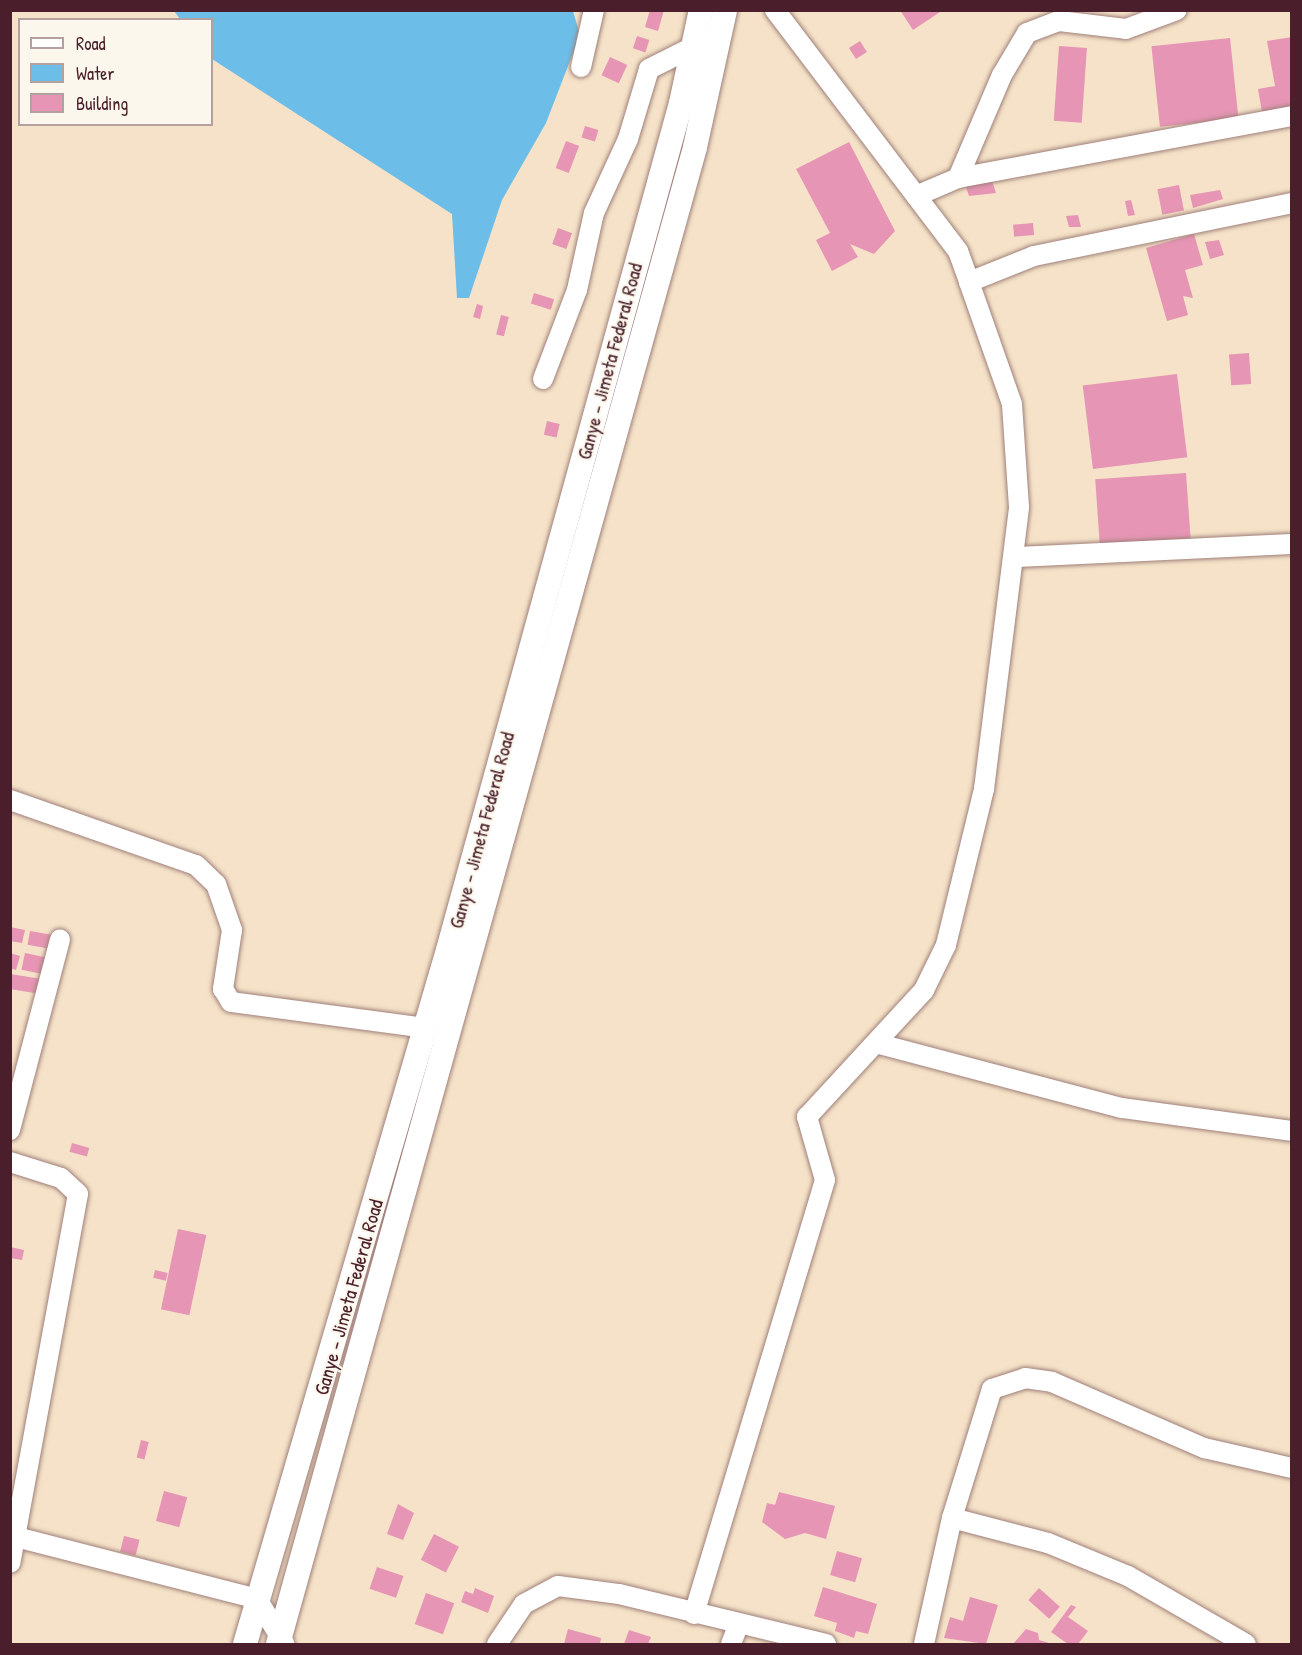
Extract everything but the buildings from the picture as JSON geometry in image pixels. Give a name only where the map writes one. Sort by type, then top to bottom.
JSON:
[{"type":"main road","name":"Ganye - Jimeta Federal Road","points":[[245,1644],[426,1028],[693,47],[701,10]]},
{"type":"main road","name":"Ganye - Jimeta Federal Road","points":[[281,1642],[695,147],[725,10]]},
{"type":"street","points":[[581,67],[594,10]]},
{"type":"street","points":[[694,1614],[825,1180],[807,1117],[879,1044],[924,990],[946,945],[984,789],[1017,557],[1012,404],[958,251],[775,10]]},
{"type":"street","points":[[957,178],[1002,75],[1027,33],[1059,21],[1126,29],[1177,10]]},
{"type":"street","points":[[543,379],[577,290],[594,213],[628,138],[649,69],[693,47]]},
{"type":"street","points":[[916,196],[957,178],[1292,116]]},
{"type":"street","points":[[969,282],[1034,256],[1292,203]]},
{"type":"street","points":[[1017,557],[1292,544]]},
{"type":"street","points":[[10,800],[196,865],[216,884],[232,930],[223,989],[231,1002],[426,1028]]},
{"type":"street","points":[[10,1130],[60,939]]},
{"type":"street","points":[[879,1044],[1122,1108],[1292,1131]]},
{"type":"street","points":[[10,1162],[61,1178],[78,1194],[10,1563]]},
{"type":"street","points":[[924,1644],[952,1518],[986,1398],[992,1389],[1025,1378],[1080,1392],[1204,1448],[1292,1468]]},
{"type":"street","points":[[952,1518],[1048,1543],[1128,1576],[1246,1644]]},
{"type":"street","points":[[16,1538],[257,1599],[281,1642]]},
{"type":"street","points":[[497,1644],[524,1604],[558,1586],[739,1623],[826,1644]]},
{"type":"street","points":[[731,1644],[739,1623]]},
{"type":"water","points":[[174,11],[573,11],[580,35],[546,123],[502,200],[469,298],[457,298],[452,214],[213,60],[213,18],[179,18]]}]
